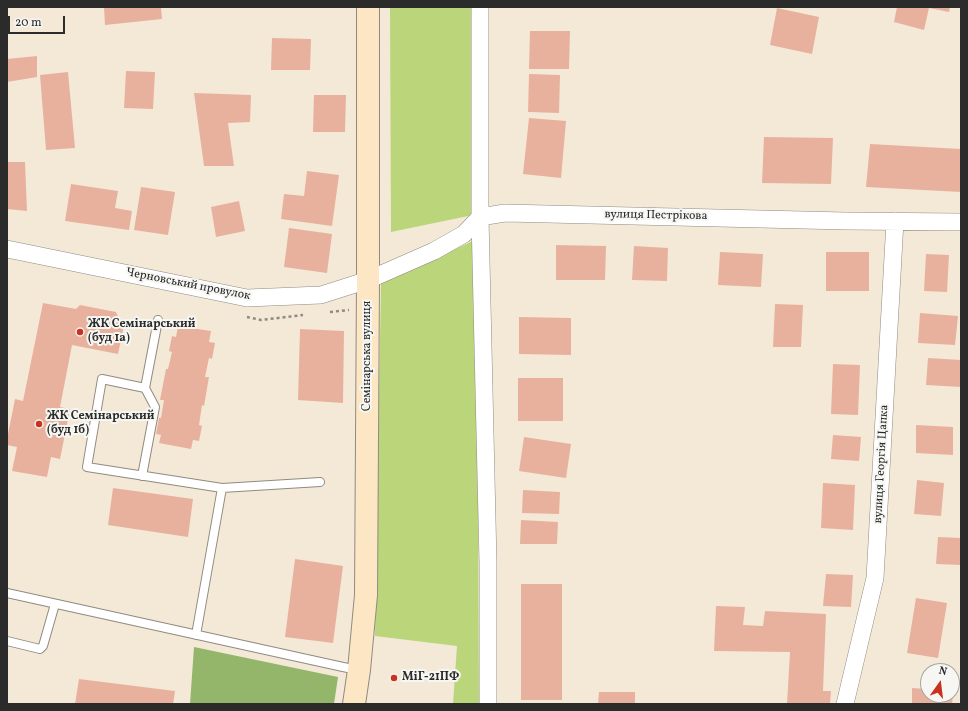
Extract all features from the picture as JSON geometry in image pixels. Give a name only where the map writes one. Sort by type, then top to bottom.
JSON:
[{"type":"main road","name":"Семінарська вулиця","points":[[354,704],[359,670],[366,595],[368,7]]},
{"type":"street","points":[[480,7],[480,217],[487,555],[488,704]]},
{"type":"street","name":"вулиця Пестрікова","points":[[480,217],[506,213],[838,221],[961,222]]},
{"type":"street","points":[[368,280],[434,251],[464,234],[480,217]]},
{"type":"street","name":"вулиця Георгія Цапка","points":[[845,704],[875,578],[895,233],[894,221]]},
{"type":"street","name":"Черновський провулок","points":[[7,249],[247,298],[321,295],[368,280]]},
{"type":"lane","points":[[142,476],[155,406],[145,388],[158,320]]},
{"type":"lane","points":[[145,388],[102,380],[87,467],[222,488],[320,482]]},
{"type":"lane","points":[[196,635],[222,488]]},
{"type":"lane","points":[[7,593],[343,668],[359,670]]},
{"type":"lane","points":[[7,641],[40,649],[43,646],[55,604]]},
{"type":"green space","points":[[390,7],[473,7],[473,215],[391,232]]},
{"type":"green space","points":[[477,239],[479,704],[453,704],[457,646],[375,636],[381,283]]},
{"type":"green space","points":[[194,647],[338,677],[334,704],[190,704]]},
{"type":"building","points":[[104,7],[161,7],[162,19],[105,25]]},
{"type":"building","points":[[897,7],[950,7],[949,12],[929,8],[924,30],[894,22]]},
{"type":"building","points":[[777,8],[819,17],[812,54],[770,45]]},
{"type":"building","points":[[530,31],[570,31],[569,69],[529,69]]},
{"type":"building","points":[[272,38],[311,39],[310,70],[271,70]]},
{"type":"building","points":[[37,56],[37,77],[7,82],[7,59]]},
{"type":"building","points":[[126,71],[155,72],[153,109],[124,108]]},
{"type":"building","points":[[68,72],[75,148],[46,150],[40,75]]},
{"type":"building","points":[[529,74],[560,75],[559,113],[528,112]]},
{"type":"building","points":[[194,93],[251,95],[250,122],[228,123],[234,166],[204,166]]},
{"type":"building","points":[[314,95],[346,95],[345,132],[313,132]]},
{"type":"building","points":[[529,118],[566,121],[561,178],[523,174]]},
{"type":"building","points":[[764,137],[833,138],[831,184],[762,183]]},
{"type":"building","points":[[870,144],[961,149],[961,192],[866,187]]},
{"type":"building","points":[[7,162],[25,162],[27,211],[7,209]]},
{"type":"building","points":[[307,171],[339,175],[332,226],[281,219],[284,194],[304,196]]},
{"type":"building","points":[[71,184],[118,191],[115,208],[132,211],[129,230],[65,221]]},
{"type":"building","points":[[141,187],[175,192],[168,235],[134,230]]},
{"type":"building","points":[[239,201],[245,231],[216,237],[211,207]]},
{"type":"building","points":[[289,228],[332,234],[327,273],[284,267]]},
{"type":"building","points":[[556,245],[606,246],[605,280],[556,280]]},
{"type":"building","points":[[634,246],[668,248],[667,281],[632,280]]},
{"type":"building","points":[[720,252],[763,254],[761,287],[718,285]]},
{"type":"building","points":[[826,252],[869,252],[869,291],[826,291]]},
{"type":"building","points":[[926,254],[949,255],[947,292],[924,291]]},
{"type":"building","points":[[43,303],[76,309],[80,305],[116,312],[119,319],[125,320],[118,354],[72,345],[60,407],[70,409],[60,459],[51,457],[47,477],[12,471],[17,447],[7,445],[15,399],[23,401]]},
{"type":"building","points":[[775,304],[803,305],[801,347],[773,347]]},
{"type":"building","points":[[920,313],[958,316],[955,345],[918,343]]},
{"type":"building","points":[[519,317],[571,318],[571,355],[519,354]]},
{"type":"building","points":[[178,326],[211,331],[209,342],[215,343],[212,359],[209,358],[205,377],[209,377],[204,406],[202,405],[199,425],[202,426],[199,441],[193,440],[191,449],[159,443],[161,435],[156,434],[159,418],[161,418],[164,400],[160,400],[166,369],[168,369],[172,352],[169,351],[172,336],[176,337]]},
{"type":"building","points":[[300,329],[344,331],[343,403],[298,400]]},
{"type":"building","points":[[928,358],[961,360],[961,387],[926,385]]},
{"type":"building","points":[[833,364],[860,365],[858,415],[831,414]]},
{"type":"building","points":[[518,378],[563,378],[563,421],[518,421]]},
{"type":"building","points":[[916,425],[953,427],[953,455],[916,453]]},
{"type":"building","points":[[833,435],[861,437],[859,461],[831,459]]},
{"type":"building","points":[[524,437],[571,444],[566,478],[519,471]]},
{"type":"building","points":[[917,480],[944,483],[941,516],[914,514]]},
{"type":"building","points":[[823,483],[855,485],[853,530],[821,528]]},
{"type":"building","points":[[113,488],[193,499],[188,537],[108,525]]},
{"type":"building","points":[[523,490],[560,492],[559,514],[522,513]]},
{"type":"building","points":[[521,520],[558,522],[557,544],[520,544]]},
{"type":"building","points":[[938,537],[961,538],[961,565],[936,564]]},
{"type":"building","points":[[295,559],[343,566],[333,643],[285,637]]},
{"type":"building","points":[[826,574],[853,575],[851,607],[823,606]]},
{"type":"building","points":[[521,584],[562,584],[562,700],[521,700]]},
{"type":"building","points":[[916,598],[947,603],[938,658],[907,653]]},
{"type":"building","points":[[716,606],[745,607],[743,625],[763,626],[765,611],[826,614],[823,691],[831,691],[830,704],[787,704],[790,652],[714,651]]},
{"type":"building","points":[[79,679],[175,691],[173,704],[75,704]]},
{"type":"building","points":[[912,688],[920,688],[920,703],[952,703],[952,704],[912,704]]},
{"type":"building","points":[[599,692],[635,692],[635,704],[598,704]]},
{"type":"place","name":"ЖК Семінарський (буд 1а)","points":[[80,332]]},
{"type":"place","name":"ЖК Семінарський (буд 1б)","points":[[39,424]]},
{"type":"place","name":"МіГ-21ПФ","points":[[394,678]]}]
